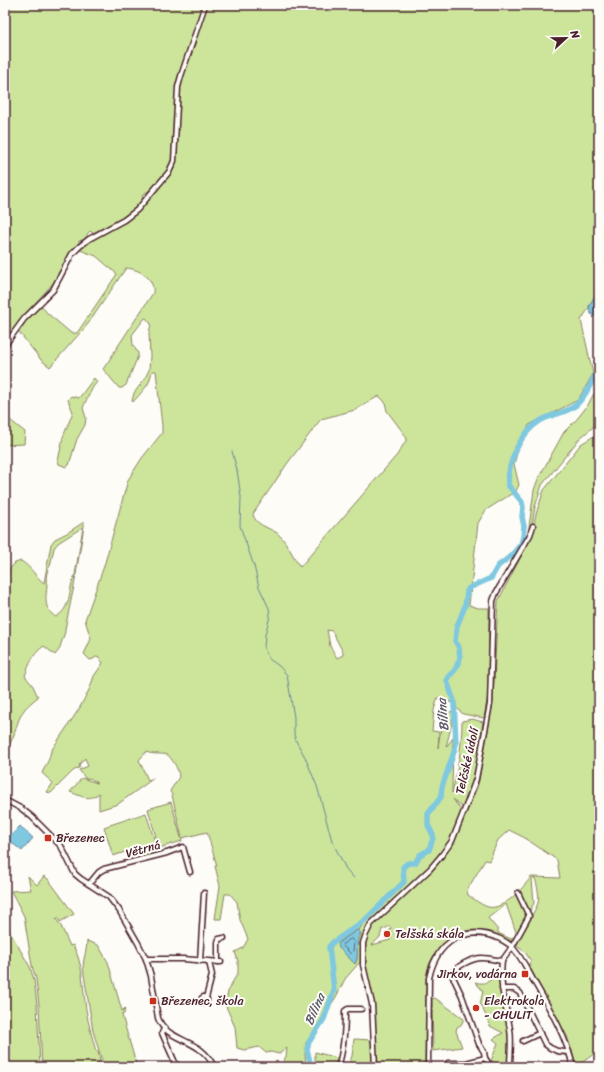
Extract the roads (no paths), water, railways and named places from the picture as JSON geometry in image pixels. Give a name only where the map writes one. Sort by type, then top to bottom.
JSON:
[{"type":"street","points":[[5,345],[24,319],[52,290],[72,254],[89,239],[131,214],[169,172],[174,161],[178,95],[181,76],[205,5]]},
{"type":"street","name":"Telčské údolí","points":[[375,1067],[372,1004],[363,965],[366,934],[372,924],[382,913],[430,869],[441,856],[452,841],[464,812],[476,779],[490,704],[493,601],[496,593],[530,535],[533,526]]},
{"type":"street","points":[[5,800],[22,809],[32,817],[61,846],[75,874],[109,897],[119,910],[146,959],[151,976],[158,1018],[164,1029],[197,1046],[206,1055],[214,1067]]},
{"type":"street","name":"Větrná","points":[[89,884],[99,872],[104,869],[167,853],[183,847],[190,872]]},
{"type":"street","points":[[200,961],[204,893]]},
{"type":"street","points":[[510,1067],[510,1031],[500,975],[502,961],[512,947],[529,916],[518,893]]},
{"type":"street","points":[[428,1067],[429,978],[432,964],[438,953],[450,942],[468,934],[475,933],[498,938],[512,947],[522,960],[552,1012],[565,1041],[573,1067]]},
{"type":"street","points":[[146,959],[220,962],[218,942],[219,939],[224,938]]},
{"type":"street","points":[[491,1067],[452,975],[454,970],[478,959],[502,961]]},
{"type":"street","points":[[206,998],[212,975],[209,962]]},
{"type":"street","points":[[502,989],[514,990],[520,993],[545,1044],[560,1052],[569,1052]]},
{"type":"street","points":[[338,1067],[343,1043],[346,1011],[348,1009],[361,1009]]},
{"type":"street","points":[[164,1029],[162,1033],[177,1067]]},
{"type":"street","points":[[523,1041],[540,1033]]},
{"type":"street","points":[[448,1063],[466,1063],[486,1058]]},
{"type":"water","points":[[599,289],[599,318],[591,314],[589,306]]},
{"type":"water","points":[[20,826],[33,838],[22,851],[7,839]]},
{"type":"water","points":[[359,930],[360,934],[357,942],[357,958],[355,964],[339,948],[338,943]]},
{"type":"waterway","name":"Bílina","points":[[309,1067],[310,1062],[307,1049],[309,1042],[324,1019],[334,990],[329,947],[332,943],[365,920],[404,882],[403,867],[408,863],[415,863],[420,855],[429,850],[433,835],[428,825],[428,814],[441,797],[442,787],[456,744],[454,701],[447,681],[448,677],[455,670],[460,658],[459,648],[455,641],[457,626],[465,606],[467,591],[469,588],[491,578],[498,566],[511,556],[521,544],[523,537],[524,526],[522,517],[522,502],[508,485],[510,467],[516,449],[526,433],[540,421],[576,405],[585,394],[596,374]]},
{"type":"waterway","points":[[232,451],[237,470],[241,497],[240,526],[254,566],[259,587],[269,608],[270,616],[265,635],[264,648],[269,659],[279,666],[287,675],[294,717],[294,734],[296,741],[305,757],[317,786],[332,841],[346,869],[354,878]]},
{"type":"waterway","name":"Bílina","points":[[359,930],[365,920]]},
{"type":"place","name":"Březenec","points":[[48,838]]},
{"type":"place","name":"Telšská skála","points":[[387,934]]},
{"type":"place","name":"Jirkov, vodárna","points":[[525,974]]},
{"type":"place","name":"Březenec, škola","points":[[153,1001]]},
{"type":"place","name":"Elektrokola - CHULIT","points":[[476,1008]]}]
